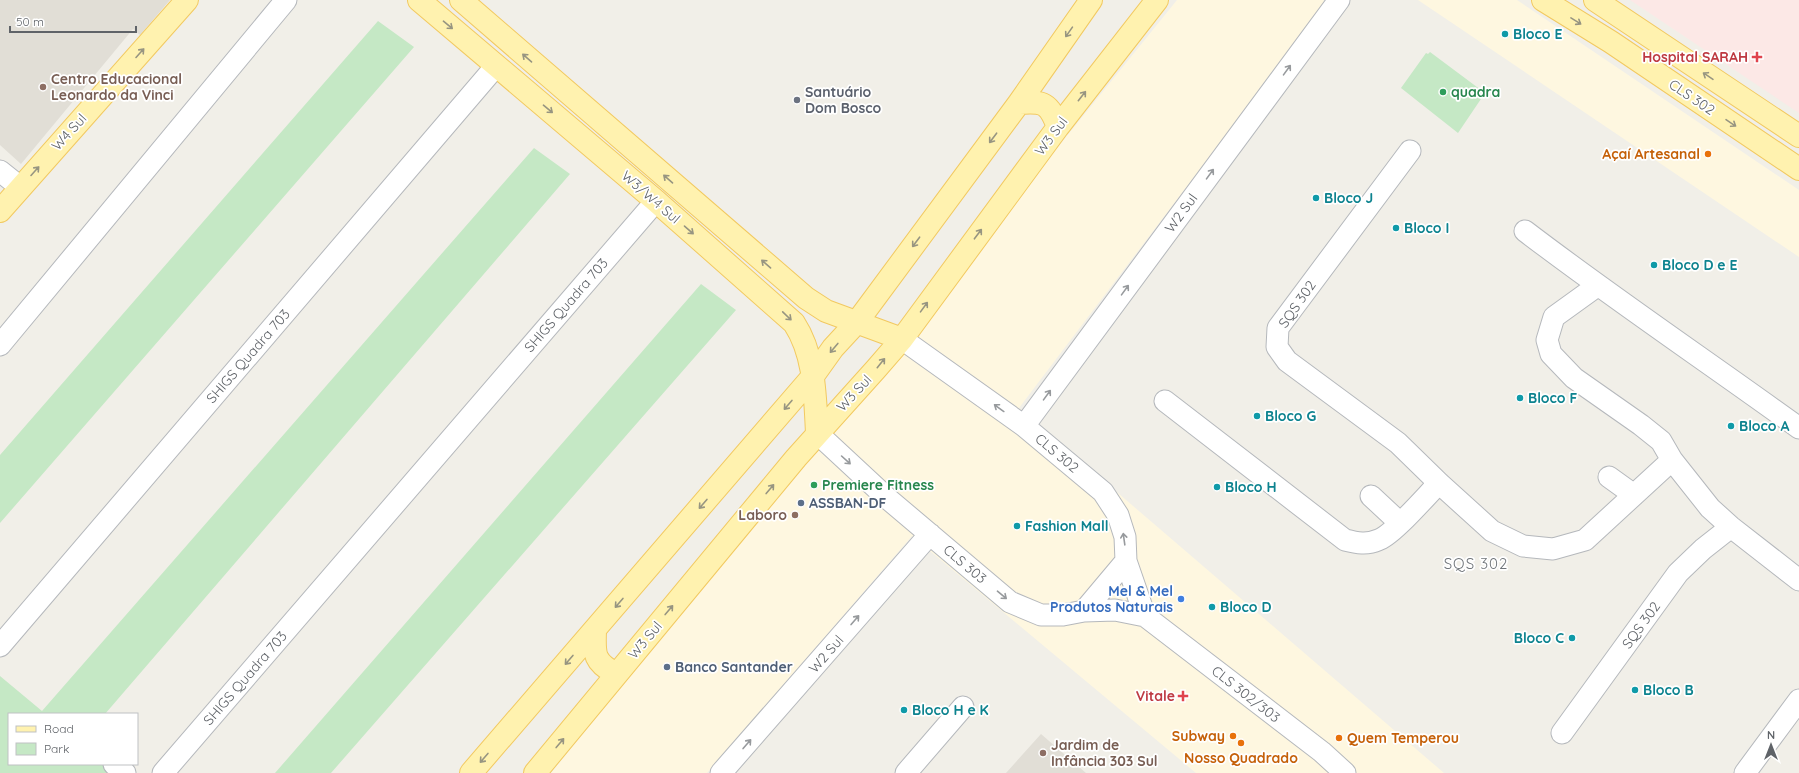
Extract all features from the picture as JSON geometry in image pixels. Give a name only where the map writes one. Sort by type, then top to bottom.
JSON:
[{"type":"main road","name":"W4 Sul","points":[[0,211],[187,0]]},
{"type":"main road","name":"W3/W4 Sul","points":[[419,0],[725,260],[794,323],[804,337],[813,376],[817,433]]},
{"type":"main road","name":"W3/W4 Sul","points":[[461,0],[591,114],[806,298],[826,311],[902,339]]},
{"type":"main road","points":[[471,773],[813,376],[833,348],[857,322],[1019,103],[1092,0]]},
{"type":"main road","name":"W3 Sul","points":[[535,773],[817,433],[902,339],[1058,127],[1156,0]]},
{"type":"main road","name":"CLS 302","points":[[1543,0],[1611,42],[1799,169]]},
{"type":"main road","name":"CLS 302","points":[[1595,0],[1799,136]]},
{"type":"main road","points":[[1019,103],[1037,102],[1045,104],[1052,111],[1058,127]]},
{"type":"main road","points":[[576,133],[591,114]]},
{"type":"main road","points":[[725,260],[740,242]]},
{"type":"main road","points":[[595,630],[594,650],[596,659],[604,667],[616,674]]},
{"type":"street","points":[[0,345],[286,0]]},
{"type":"street","name":"W2 Sul","points":[[1024,426],[1338,0]]},
{"type":"street","name":"SHIGS Quadra 703","points":[[0,646],[496,66]]},
{"type":"street","name":"SQS 302","points":[[1410,151],[1278,328],[1277,347],[1287,361],[1398,443],[1492,531],[1523,546],[1553,550],[1585,540],[1672,460]]},
{"type":"street","points":[[0,171],[20,187]]},
{"type":"street","name":"SHIGS Quadra 703","points":[[162,773],[656,201]]},
{"type":"street","points":[[1525,231],[1597,286],[1648,319],[1799,428]]},
{"type":"street","points":[[1597,286],[1554,317],[1547,340],[1551,354],[1574,378],[1641,425],[1661,441],[1672,460],[1710,508],[1731,527],[1799,580]]},
{"type":"street","name":"CLS 302","points":[[902,339],[1024,426],[1103,492],[1118,515],[1125,537],[1126,561],[1146,616]]},
{"type":"street","points":[[1165,402],[1345,540],[1359,544],[1379,540],[1400,523],[1439,483]]},
{"type":"street","name":"CLS 303","points":[[817,433],[930,534],[1010,602],[1041,615],[1063,615],[1084,611],[1115,610],[1146,616]]},
{"type":"street","points":[[1609,477],[1634,495]]},
{"type":"street","points":[[1371,496],[1400,523]]},
{"type":"street","name":"SQS 302","points":[[1562,733],[1678,573],[1703,549],[1731,527]]},
{"type":"street","name":"W2 Sul","points":[[721,773],[930,534]]},
{"type":"street","points":[[1084,611],[1126,561]]},
{"type":"street","name":"CLS 302/303","points":[[1146,616],[1322,752],[1345,773]]},
{"type":"street","points":[[1745,773],[1799,700]]},
{"type":"street","points":[[906,773],[963,707]]},
{"type":"street","points":[[115,765],[125,773]]},
{"type":"shaded area","name":"Centro Educacional Leonardo da Vinci","points":[[0,0],[170,0],[140,35],[133,29],[21,164],[0,145]]},
{"type":"shaded area","points":[[1177,0],[1323,0],[1326,3],[1019,408],[1444,773],[1196,773],[912,536],[707,773],[551,773]]},
{"type":"shaded area","points":[[1418,0],[1517,0],[1799,190],[1799,257]]},
{"type":"shaded area","name":"Hospital SARAH","points":[[1630,0],[1799,0],[1799,113]]},
{"type":"shaded area","name":"Jardim de Infância 303 Sul","points":[[1041,734],[1086,773],[1006,773]]},
{"type":"green space","points":[[378,21],[414,47],[0,523],[0,455]]},
{"type":"green space","name":"quadra","points":[[1430,52],[1485,93],[1458,133],[1401,88],[1426,53],[1428,54]]},
{"type":"green space","points":[[534,148],[570,174],[106,713],[8,713],[8,765],[103,765],[114,773],[0,773],[0,676],[42,711]]},
{"type":"green space","points":[[701,284],[736,310],[331,773],[275,773]]},
{"type":"place","name":"Bloco E","points":[[1505,34]]},
{"type":"place","name":"Hospital SARAH","points":[[1757,57]]},
{"type":"place","name":"Centro Educacional Leonardo da Vinci","points":[[43,87]]},
{"type":"place","name":"quadra","points":[[1443,92]]},
{"type":"place","name":"Santuário Dom Bosco","points":[[797,100]]},
{"type":"place","name":"Açaí Artesanal","points":[[1708,154]]},
{"type":"place","name":"Bloco J","points":[[1316,198]]},
{"type":"place","name":"Bloco I","points":[[1396,228]]},
{"type":"place","name":"Bloco D e E","points":[[1654,265]]},
{"type":"place","name":"Bloco F","points":[[1520,398]]},
{"type":"place","name":"Bloco G","points":[[1257,416]]},
{"type":"place","name":"Bloco A","points":[[1731,426]]},
{"type":"place","name":"Premiere Fitness","points":[[814,485]]},
{"type":"place","name":"Bloco H","points":[[1217,487]]},
{"type":"place","name":"ASSBAN-DF","points":[[801,503]]},
{"type":"place","name":"Laboro","points":[[795,515]]},
{"type":"place","name":"Fashion Mall","points":[[1017,526]]},
{"type":"place","name":"Mel & Mel Produtos Naturais","points":[[1181,599]]},
{"type":"place","name":"Bloco D","points":[[1212,607]]},
{"type":"place","name":"Bloco C","points":[[1572,638]]},
{"type":"place","name":"Banco Santander","points":[[667,667]]},
{"type":"place","name":"Bloco B","points":[[1635,690]]},
{"type":"place","name":"Vitale","points":[[1183,696]]},
{"type":"place","name":"Bloco H e K","points":[[904,710]]},
{"type":"place","name":"Subway","points":[[1233,736]]},
{"type":"place","name":"Quem Temperou","points":[[1339,738]]},
{"type":"place","name":"Nosso Quadrado","points":[[1241,743]]},
{"type":"place","name":"Jardim de Infância 303 Sul","points":[[1043,753]]},
{"type":"district","name":"SQS 302","points":[[1476,564]]}]
